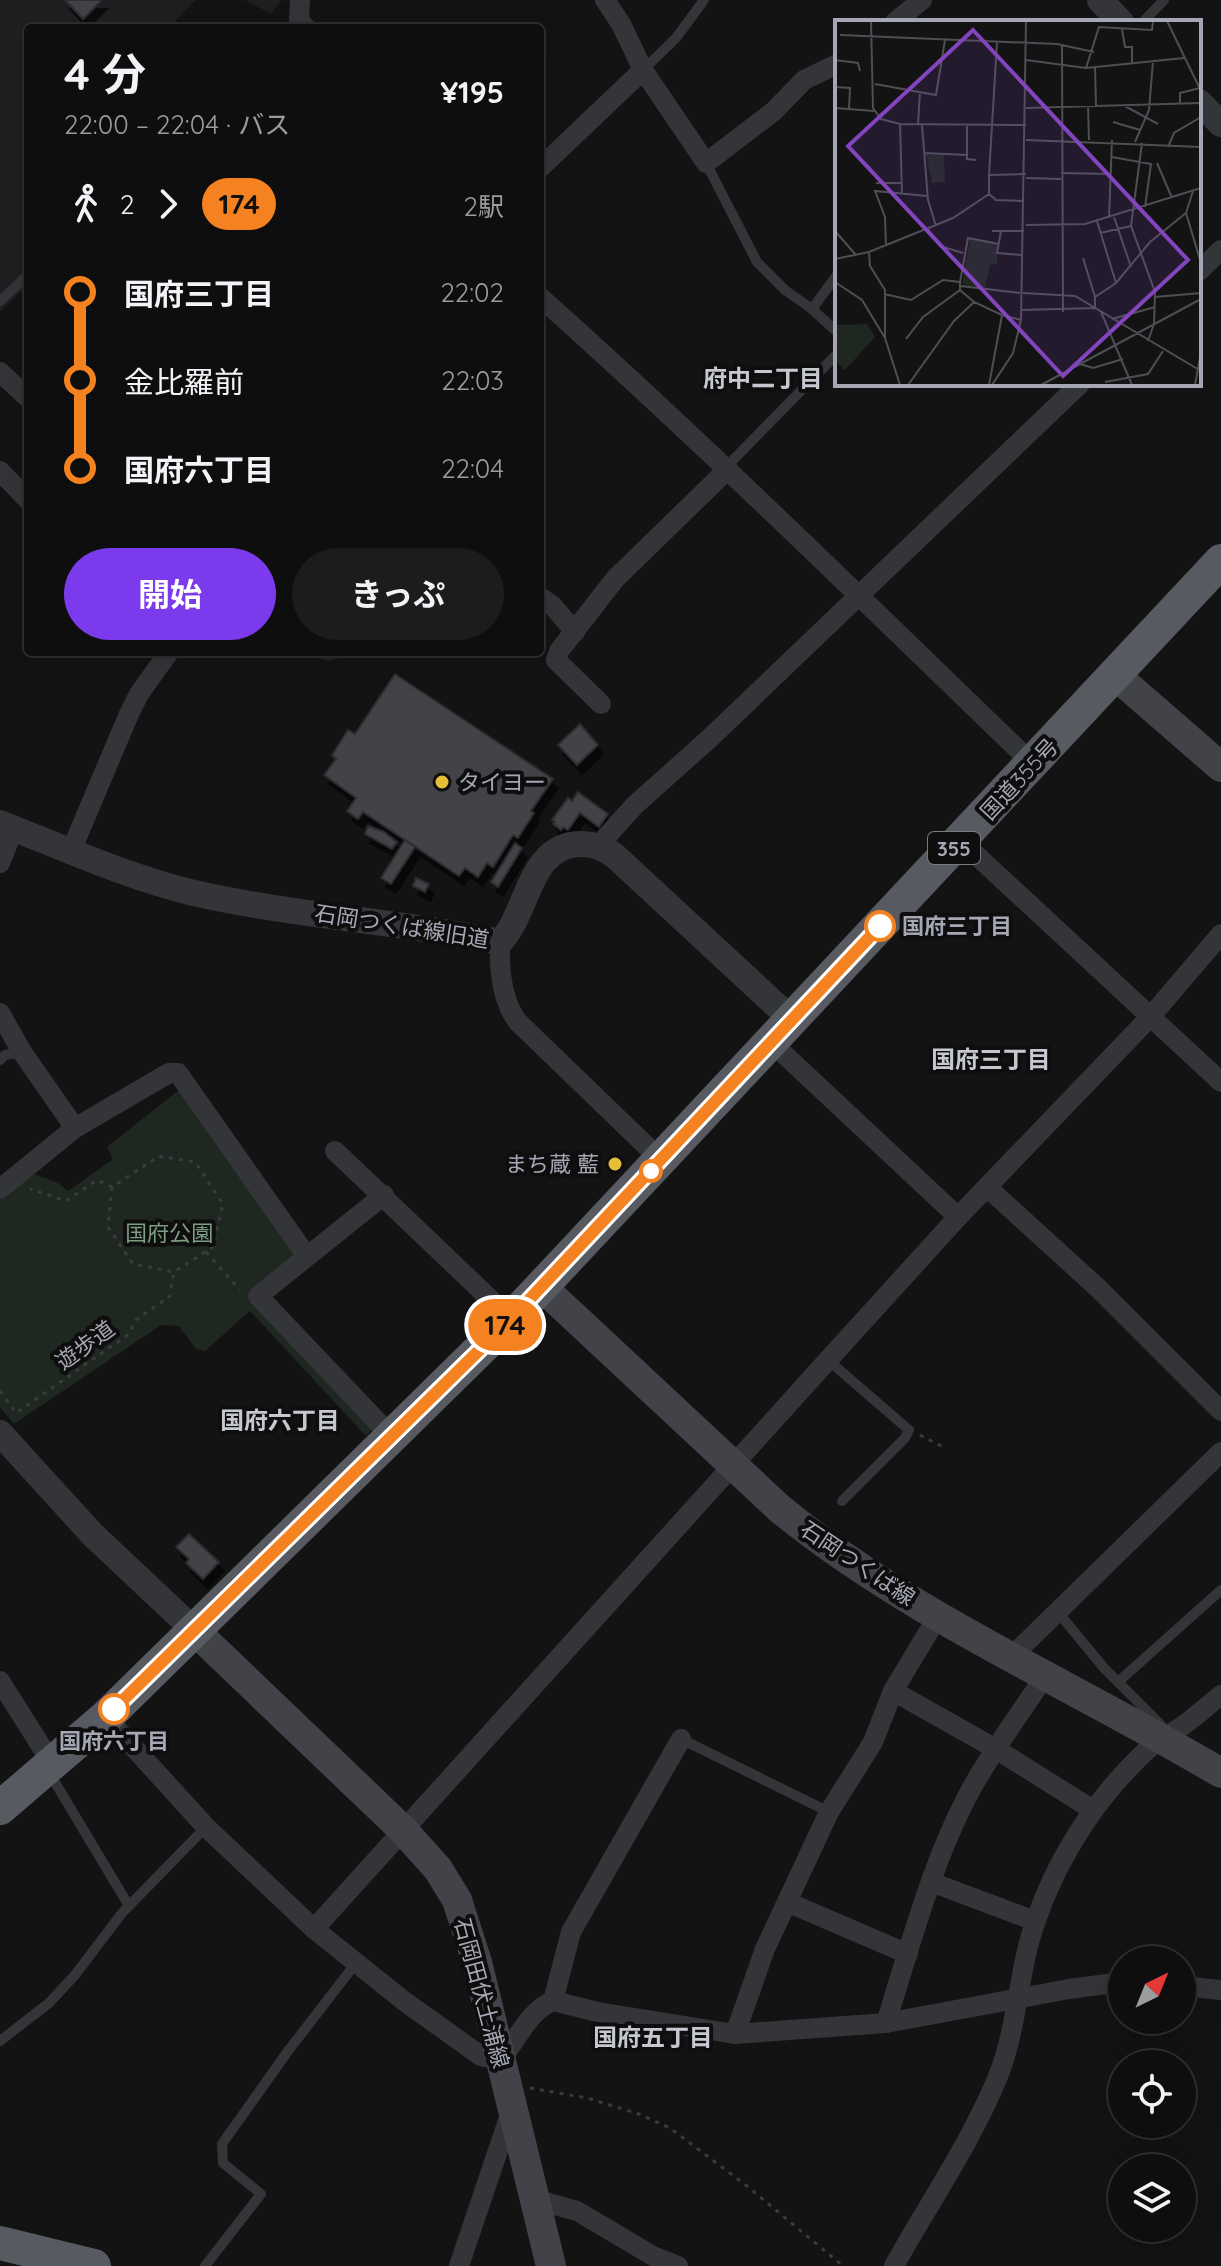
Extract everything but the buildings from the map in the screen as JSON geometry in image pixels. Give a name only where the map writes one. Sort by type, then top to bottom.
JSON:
[{"type":"highway","name":"国道355号","points":[[0,1808],[106,1717],[511,1319],[1221,561]]},
{"type":"highway","points":[[0,2243],[94,2266]]},
{"type":"main road","points":[[1115,675],[1221,767]]},
{"type":"main road","name":"石岡つくば線","points":[[542,1287],[780,1509],[819,1541],[862,1571],[938,1616],[1045,1676],[1164,1736],[1221,1773]]},
{"type":"main road","name":"石岡田伏土浦線","points":[[195,1631],[403,1830],[438,1869],[457,1900],[477,1962],[551,2266]]},
{"type":"street","points":[[300,0],[299,20],[302,24]]},
{"type":"street","points":[[605,0],[621,24],[643,70],[706,163],[774,111],[804,80],[835,65]]},
{"type":"street","points":[[897,20],[922,0]]},
{"type":"street","points":[[1100,0],[1119,20]]},
{"type":"street","points":[[544,164],[643,70]]},
{"type":"street","points":[[1201,104],[1221,124]]},
{"type":"street","points":[[1201,269],[1221,250]]},
{"type":"street","points":[[544,301],[728,469],[1033,764]]},
{"type":"street","points":[[0,372],[24,394]]},
{"type":"street","points":[[958,1217],[615,856],[597,847],[635,805],[710,738],[1078,386]]},
{"type":"street","points":[[601,704],[556,660],[559,651],[615,579],[728,469]]},
{"type":"street","points":[[0,471],[24,496]]},
{"type":"street","points":[[544,600],[575,632]]},
{"type":"street","points":[[71,851],[129,714],[166,656]]},
{"type":"street","points":[[0,863],[7,826]]},
{"type":"street","name":"石岡つくば線旧道","points":[[7,826],[132,876],[194,893],[252,904],[439,929],[500,942],[508,934],[549,855],[566,845],[597,847]]},
{"type":"street","points":[[961,841],[1221,1082]]},
{"type":"street","points":[[314,1929],[958,1217],[1152,1015],[1221,934]]},
{"type":"street","points":[[500,942],[499,967],[509,1010],[661,1160]]},
{"type":"street","points":[[0,1013],[22,1052],[75,1128]]},
{"type":"street","points":[[0,1189],[75,1128],[169,1073],[178,1073],[306,1255]]},
{"type":"street","points":[[335,1151],[511,1319]]},
{"type":"street","points":[[987,1187],[1099,1289],[1221,1411]]},
{"type":"street","points":[[384,1195],[258,1296],[392,1437]]},
{"type":"street","points":[[0,1433],[92,1534],[195,1631]]},
{"type":"street","points":[[1011,1657],[1221,1452]]},
{"type":"street","points":[[735,2034],[765,1949],[829,1812],[873,1742],[893,1691],[938,1616]]},
{"type":"street","points":[[886,2023],[931,1882],[977,1780],[1045,1676]]},
{"type":"street","points":[[0,1681],[50,1767]]},
{"type":"street","points":[[893,1691],[996,1749],[1093,1810]]},
{"type":"street","points":[[894,2266],[970,2134],[999,2074],[1035,1921],[1060,1863],[1093,1810],[1164,1736],[1176,1731],[1221,1695]]},
{"type":"street","points":[[106,1717],[206,1827],[314,1929],[481,2056],[506,2085]]},
{"type":"street","points":[[459,2266],[515,2044],[535,2012],[553,2001],[571,1932],[681,1739]]},
{"type":"street","points":[[931,1882],[1035,1921]]},
{"type":"street","points":[[787,1902],[908,1954]]},
{"type":"street","points":[[553,2001],[598,2012],[735,2034],[886,2023],[1108,1984]]},
{"type":"street","points":[[1196,1987],[1221,1990]]},
{"type":"street","points":[[534,2199],[577,2211],[653,2256],[678,2266]]},
{"type":"lane","points":[[643,70],[676,38],[704,0]]},
{"type":"lane","points":[[1145,20],[1164,0]]},
{"type":"lane","points":[[706,163],[757,262],[785,290],[835,330]]},
{"type":"lane","points":[[812,309],[835,278]]},
{"type":"lane","points":[[0,301],[24,279]]},
{"type":"lane","points":[[728,469],[733,460],[835,356]]},
{"type":"lane","points":[[0,1060],[5,1055],[22,1052]]},
{"type":"lane","points":[[828,1360],[909,1430],[905,1438],[842,1501]]},
{"type":"lane","points":[[1118,1682],[1221,1590]]},
{"type":"lane","points":[[1057,1611],[1164,1736]]},
{"type":"lane","points":[[681,1739],[829,1812]]},
{"type":"lane","points":[[50,1767],[129,1906]]},
{"type":"lane","points":[[0,2041],[49,2003],[129,1906],[206,1827]]},
{"type":"lane","points":[[205,2266],[261,2194],[223,2163],[222,2144],[356,1963]]},
{"type":"path","points":[[159,1156],[195,1162],[223,1204],[213,1247],[174,1272],[133,1264],[108,1227],[112,1187],[159,1156]]},
{"type":"path","points":[[25,1187],[66,1201],[97,1180],[112,1187]]},
{"type":"path","name":"遊歩道","points":[[0,1391],[16,1413],[28,1405],[129,1334],[136,1320],[170,1296],[174,1272]]},
{"type":"path","points":[[909,1430],[945,1448]]},
{"type":"path","points":[[506,2085],[587,2098],[639,2114],[670,2128],[747,2186],[843,2266]]},
{"type":"shaded area","points":[[0,0],[196,0],[172,24],[24,24],[24,289],[0,312]]},
{"type":"shaded area","points":[[245,0],[282,0],[271,14]]},
{"type":"green space","points":[[312,656],[343,656],[329,661]]},
{"type":"green space","name":"国府公園","points":[[183,1087],[297,1256],[249,1291],[374,1427],[366,1436],[250,1311],[205,1351],[196,1349],[179,1326],[161,1325],[14,1424],[0,1407],[0,1197],[32,1173],[58,1183],[68,1191],[113,1159],[107,1147]]},
{"type":"bus line","name":"174","points":[[114,1709],[511,1319],[880,926]]},
{"type":"place","name":"タイヨー","points":[[442,782]]},
{"type":"place","name":"国府三丁目","points":[[880,926]]},
{"type":"place","name":"まち蔵 藍","points":[[615,1164]]},
{"type":"place","name":"国府六丁目","points":[[114,1709]]},
{"type":"district","name":"府中二丁目","points":[[763,378]]},
{"type":"district","name":"国府三丁目","points":[[991,1059]]},
{"type":"district","name":"国府六丁目","points":[[280,1420]]},
{"type":"district","name":"国府五丁目","points":[[653,2037]]}]
